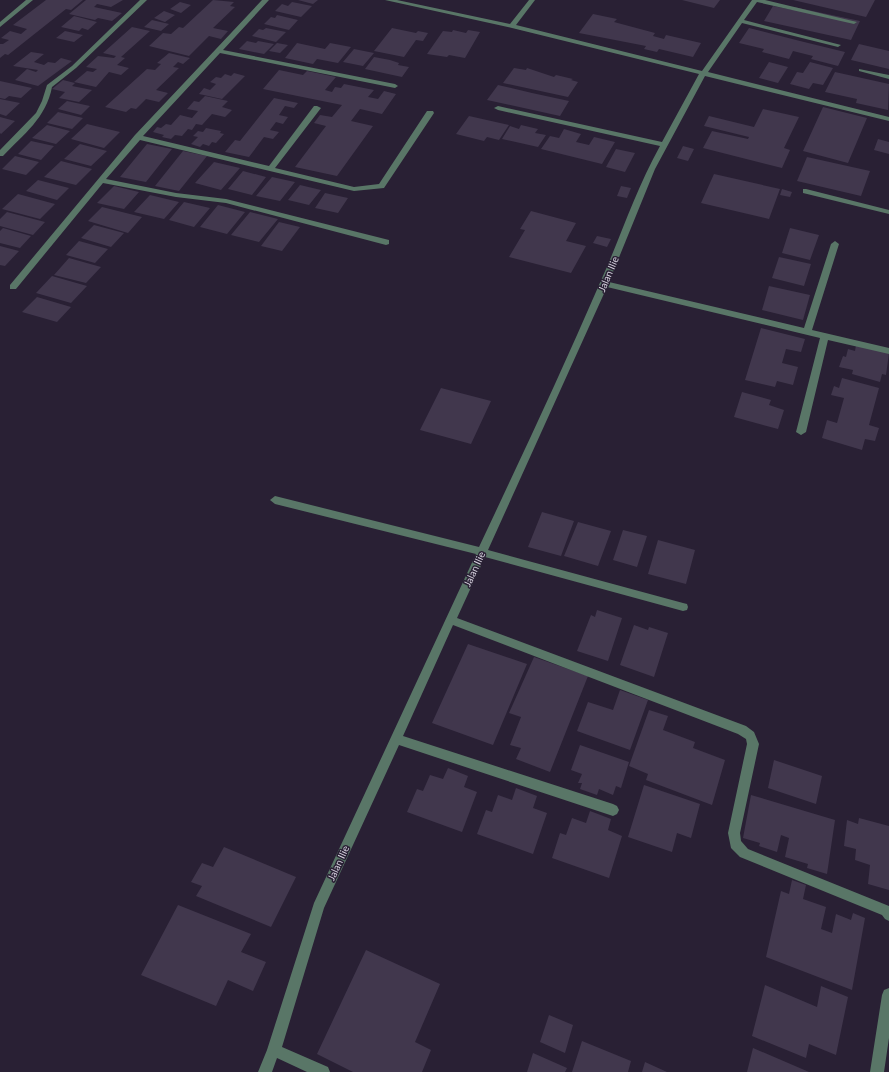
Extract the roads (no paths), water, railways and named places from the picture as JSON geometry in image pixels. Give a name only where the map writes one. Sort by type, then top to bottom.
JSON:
[{"type":"street","points":[[0,25],[30,0]]},
{"type":"street","points":[[0,154],[44,108],[50,86],[74,67],[144,0]]},
{"type":"street","points":[[13,287],[138,137],[266,0]]},
{"type":"street","points":[[388,0],[512,26],[889,119]]},
{"type":"street","points":[[512,26],[532,0]]},
{"type":"street","points":[[756,0],[854,22]]},
{"type":"street","name":"Jalan Ilie","points":[[265,1072],[274,1050],[318,907],[604,284],[651,169],[702,74],[756,0]]},
{"type":"street","points":[[740,21],[838,45]]},
{"type":"street","points":[[219,51],[395,86]]},
{"type":"street","points":[[861,70],[889,77]]},
{"type":"street","points":[[270,170],[317,108]]},
{"type":"street","points":[[498,108],[664,145]]},
{"type":"street","points":[[138,137],[354,189],[381,186],[430,113]]},
{"type":"street","points":[[101,180],[176,195],[201,197],[226,202],[386,242]]},
{"type":"street","points":[[806,192],[889,212]]},
{"type":"street","points":[[807,331],[835,244]]},
{"type":"street","points":[[604,284],[889,351]]},
{"type":"street","points":[[801,432],[825,336]]},
{"type":"street","points":[[275,500],[482,552],[683,607]]},
{"type":"street","points":[[451,620],[742,730],[750,736],[754,744],[734,833],[735,844],[744,853],[886,911],[889,915]]},
{"type":"street","points":[[396,739],[613,810]]},
{"type":"street","points":[[878,1072],[889,995]]},
{"type":"street","points":[[274,1050],[323,1072]]}]
